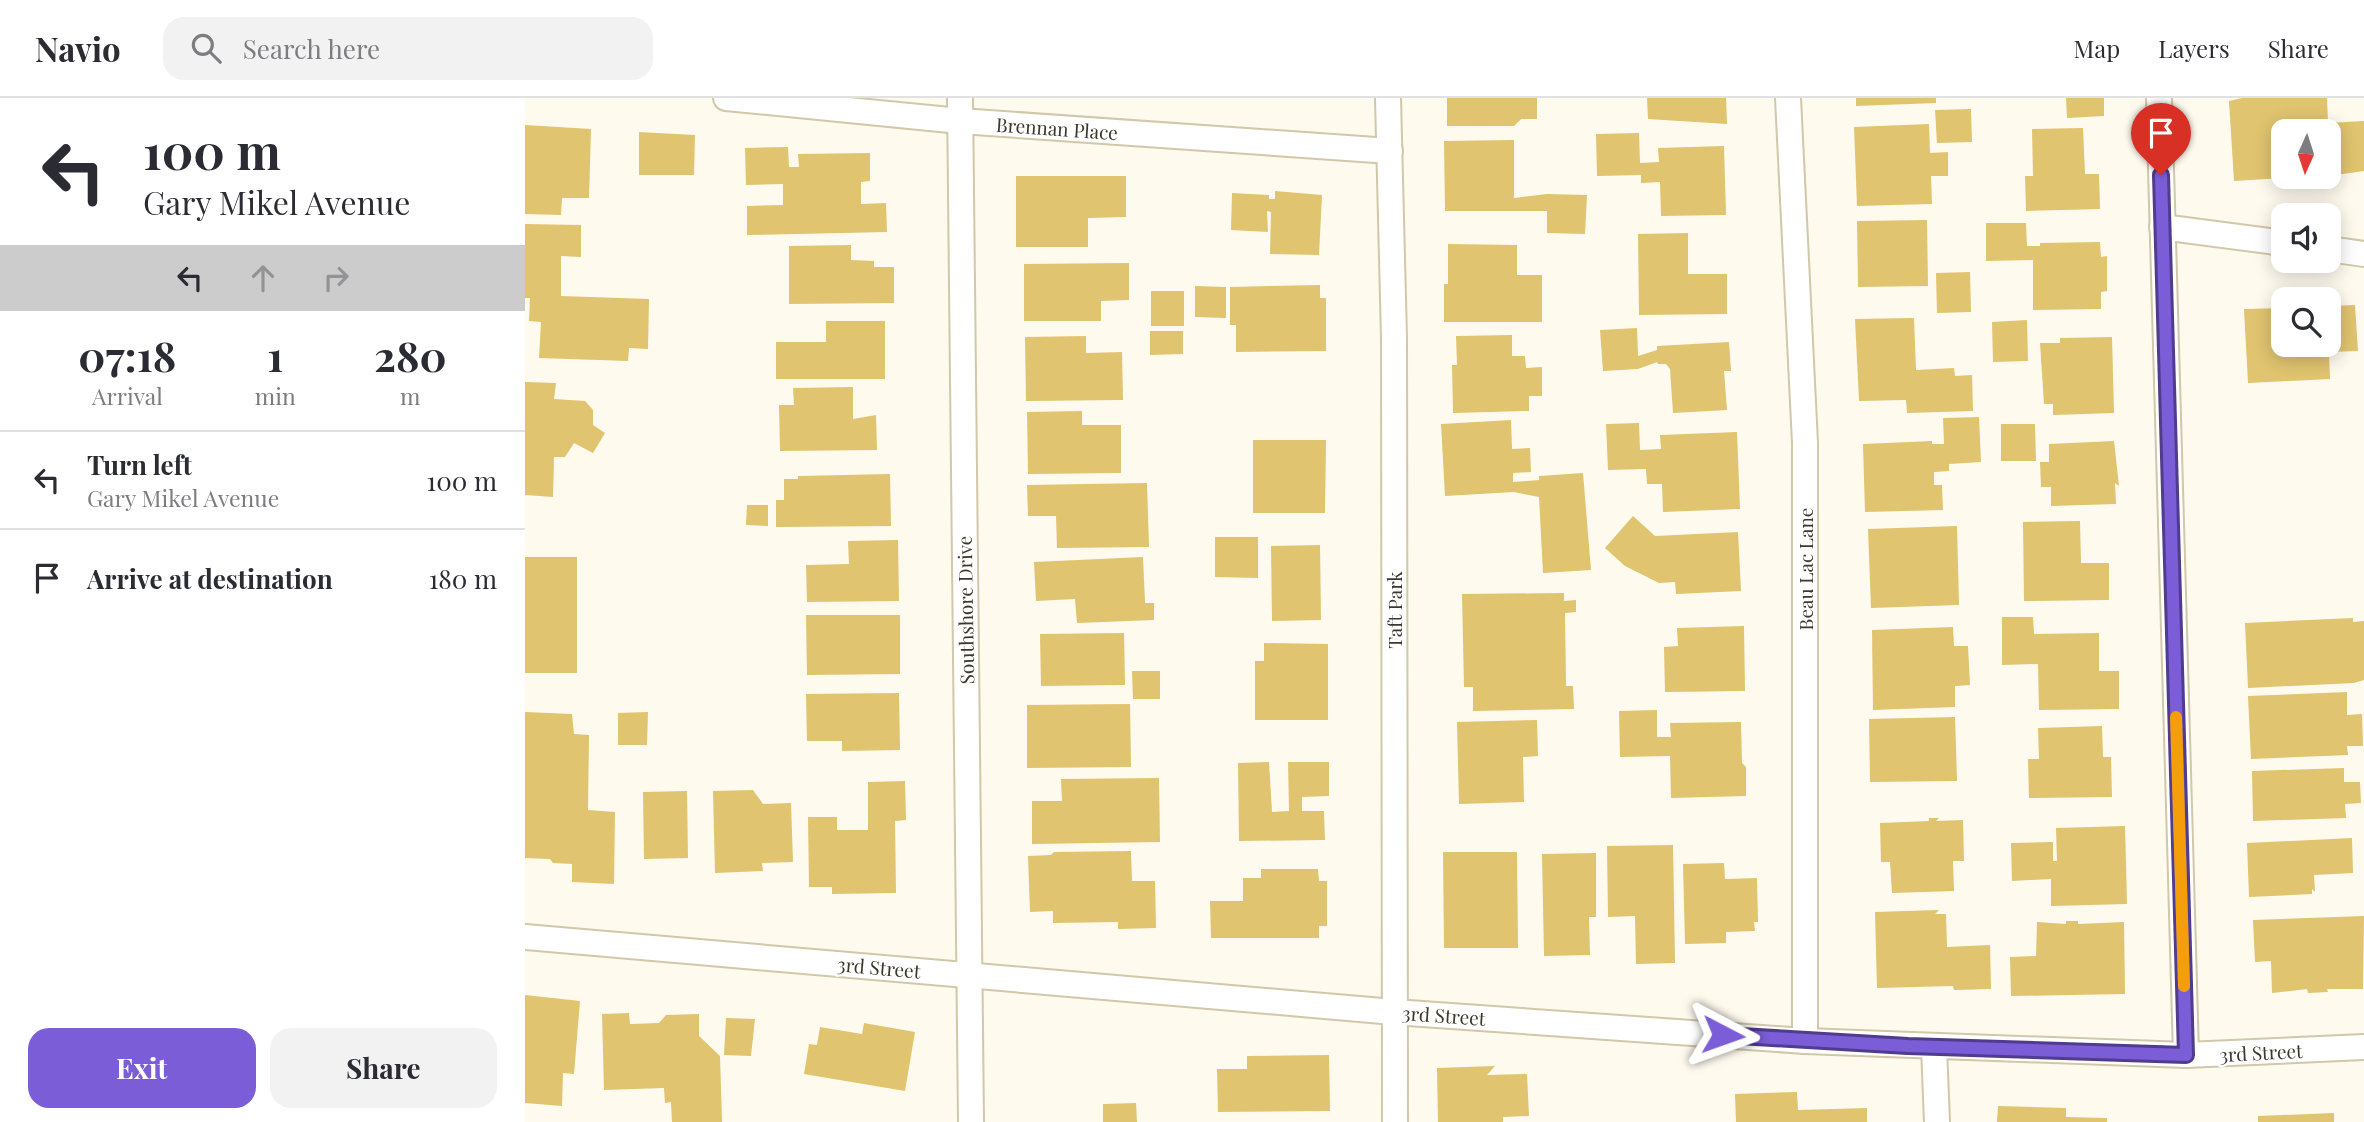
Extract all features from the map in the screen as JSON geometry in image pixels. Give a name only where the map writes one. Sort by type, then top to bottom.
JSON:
[{"type":"street","name":"Brennan Place","points":[[726,98],[960,109],[1390,151]]},
{"type":"street","name":"Taft Park","points":[[1388,98],[1394,338],[1395,1122]]},
{"type":"street","name":"Beau Lac Lane","points":[[1788,98],[1805,443],[1805,1041]]},
{"type":"street","points":[[2159,98],[2186,1055]]},
{"type":"street","name":"Southshore Drive","points":[[960,109],[971,1122]]},
{"type":"street","points":[[2162,227],[2271,241]]},
{"type":"street","points":[[2341,251],[2364,254]]},
{"type":"street","name":"3rd Street","points":[[525,937],[1394,1012],[1805,1041],[2186,1055],[2364,1048]]},
{"type":"street","points":[[1934,1047],[1937,1122]]},
{"type":"building","points":[[1447,98],[1537,98],[1537,119],[1521,119],[1514,126],[1447,126]]},
{"type":"building","points":[[1647,98],[1726,98],[1727,124],[1648,119]]},
{"type":"building","points":[[1856,98],[1936,98],[1936,103],[1856,106]]},
{"type":"building","points":[[2066,98],[2104,98],[2104,116],[2067,118]]},
{"type":"building","points":[[2242,98],[2327,98],[2328,119],[2271,119],[2271,179],[2234,181],[2229,101]]},
{"type":"building","points":[[1971,109],[1972,142],[1937,143],[1935,110]]},
{"type":"building","points":[[2364,121],[2364,171],[2341,174],[2341,122]]},
{"type":"building","points":[[1929,124],[1930,153],[1948,152],[1948,176],[1931,176],[1932,204],[1857,206],[1854,127]]},
{"type":"building","points":[[525,125],[591,129],[589,198],[562,198],[561,215],[525,214]]},
{"type":"building","points":[[2083,128],[2085,174],[2099,174],[2100,209],[2026,211],[2025,176],[2033,176],[2032,129]]},
{"type":"building","points":[[639,132],[695,135],[694,175],[639,175]]},
{"type":"building","points":[[1639,133],[1640,163],[1659,162],[1658,148],[1724,146],[1726,215],[1661,216],[1660,182],[1641,183],[1641,175],[1597,176],[1596,134]]},
{"type":"building","points":[[1514,140],[1514,198],[1547,194],[1587,195],[1585,234],[1547,233],[1547,211],[1445,211],[1444,141]]},
{"type":"building","points":[[788,147],[789,167],[799,167],[798,154],[870,153],[870,181],[861,182],[861,204],[886,203],[887,232],[747,235],[747,206],[783,205],[783,184],[746,185],[745,148]]},
{"type":"building","points":[[1016,176],[1126,176],[1126,217],[1088,218],[1088,247],[1016,247]]},
{"type":"building","points":[[1275,191],[1322,195],[1319,255],[1270,254],[1271,212],[1267,211],[1268,232],[1231,230],[1232,193],[1269,195],[1269,199],[1275,199]]},
{"type":"building","points":[[1927,220],[1928,286],[1858,287],[1857,221]]},
{"type":"building","points":[[1986,223],[2026,223],[2027,246],[2040,246],[2040,243],[2100,242],[2101,257],[2107,256],[2107,291],[2101,292],[2101,309],[2033,310],[2033,260],[1986,261]]},
{"type":"building","points":[[525,224],[581,225],[581,257],[561,256],[561,296],[649,299],[648,349],[629,348],[628,361],[539,358],[541,322],[529,321],[530,298],[525,298]]},
{"type":"building","points":[[1688,233],[1688,274],[1727,274],[1727,314],[1639,315],[1638,234]]},
{"type":"building","points":[[1448,244],[1517,245],[1517,275],[1542,275],[1542,322],[1444,322]]},
{"type":"building","points":[[851,245],[851,260],[874,261],[874,267],[894,267],[894,303],[789,304],[789,246]]},
{"type":"building","points":[[1129,263],[1129,300],[1101,301],[1101,321],[1024,321],[1024,264]]},
{"type":"building","points":[[1970,272],[1971,312],[1937,313],[1936,273]]},
{"type":"building","points":[[1320,285],[1320,298],[1326,298],[1326,351],[1236,352],[1236,325],[1230,325],[1230,287]]},
{"type":"building","points":[[1195,286],[1226,287],[1226,318],[1195,317]]},
{"type":"building","points":[[1151,291],[1184,291],[1184,326],[1151,326]]},
{"type":"building","points":[[2355,305],[2358,351],[2341,352],[2341,306]]},
{"type":"building","points":[[2271,308],[2271,357],[2329,357],[2330,379],[2248,383],[2244,309]]},
{"type":"building","points":[[1914,318],[1916,370],[1954,368],[1955,376],[1972,375],[1973,411],[1907,413],[1906,400],[1859,401],[1855,319]]},
{"type":"building","points":[[2027,320],[2028,361],[1993,362],[1992,322]]},
{"type":"building","points":[[826,321],[885,321],[885,379],[776,379],[776,342],[826,342]]},
{"type":"building","points":[[1637,328],[1638,356],[1657,350],[1657,346],[1729,342],[1731,371],[1724,371],[1727,410],[1673,413],[1670,369],[1666,364],[1657,362],[1638,369],[1603,371],[1600,330]]},
{"type":"building","points":[[1150,331],[1183,331],[1183,354],[1150,355]]},
{"type":"building","points":[[1512,335],[1512,356],[1525,356],[1526,368],[1542,367],[1542,396],[1529,396],[1529,411],[1453,413],[1452,365],[1457,365],[1456,336]]},
{"type":"building","points":[[1086,336],[1086,353],[1122,352],[1123,400],[1026,401],[1025,337]]},
{"type":"building","points":[[2112,337],[2114,413],[2053,415],[2053,404],[2044,404],[2040,343],[2060,343],[2060,338]]},
{"type":"building","points":[[525,382],[556,383],[554,399],[585,401],[593,410],[593,425],[605,433],[593,453],[574,443],[565,457],[554,457],[553,497],[525,495]]},
{"type":"building","points":[[853,387],[853,419],[876,415],[877,450],[780,451],[779,405],[794,405],[793,388]]},
{"type":"building","points":[[1082,411],[1082,425],[1121,425],[1121,473],[1028,474],[1027,412]]},
{"type":"building","points":[[1979,417],[1981,462],[1949,464],[1949,471],[1934,472],[1934,485],[1942,485],[1943,510],[1865,512],[1863,444],[1932,441],[1932,444],[1944,444],[1943,418]]},
{"type":"building","points":[[1511,420],[1512,449],[1530,448],[1531,472],[1513,473],[1513,482],[1539,480],[1539,476],[1583,473],[1591,570],[1543,573],[1539,497],[1514,492],[1445,496],[1441,424]]},
{"type":"building","points":[[1639,423],[1640,450],[1661,449],[1660,435],[1737,432],[1740,509],[1663,512],[1662,484],[1647,484],[1646,469],[1608,470],[1606,424]]},
{"type":"building","points":[[2001,424],[2035,424],[2036,461],[2001,461]]},
{"type":"building","points":[[1253,440],[1326,440],[1325,513],[1253,513]]},
{"type":"building","points":[[2114,441],[2119,486],[2115,483],[2116,504],[2051,506],[2051,487],[2041,487],[2040,462],[2049,462],[2049,444]]},
{"type":"building","points":[[890,474],[891,526],[776,527],[776,500],[784,500],[784,479],[798,479],[798,476]]},
{"type":"building","points":[[1147,483],[1149,547],[1057,548],[1056,516],[1028,516],[1027,485]]},
{"type":"building","points":[[747,505],[768,505],[768,526],[746,525]]},
{"type":"building","points":[[1633,516],[1655,536],[1738,532],[1741,591],[1676,594],[1675,582],[1659,583],[1625,566],[1605,548]]},
{"type":"building","points":[[2080,521],[2081,563],[2109,563],[2109,600],[2024,601],[2023,522]]},
{"type":"building","points":[[1957,526],[1959,605],[1871,608],[1868,529]]},
{"type":"building","points":[[1215,537],[1258,537],[1258,578],[1215,577]]},
{"type":"building","points":[[898,540],[899,601],[807,602],[806,565],[849,564],[848,541]]},
{"type":"building","points":[[1320,545],[1321,620],[1272,621],[1271,546]]},
{"type":"building","points":[[525,557],[577,557],[577,673],[525,673]]},
{"type":"building","points":[[1143,557],[1145,603],[1154,603],[1154,620],[1077,623],[1075,599],[1036,601],[1034,562]]},
{"type":"building","points":[[1564,593],[1564,601],[1576,600],[1576,612],[1565,613],[1566,686],[1573,686],[1574,709],[1473,711],[1473,687],[1464,687],[1462,594]]},
{"type":"building","points":[[806,615],[900,615],[900,674],[807,675]]},
{"type":"building","points":[[2002,617],[2033,617],[2034,634],[2099,633],[2099,671],[2119,671],[2119,709],[2039,710],[2038,664],[2002,665]]},
{"type":"building","points":[[2353,618],[2353,622],[2364,621],[2364,680],[2354,683],[2248,688],[2245,623]]},
{"type":"building","points":[[1744,626],[1745,691],[1665,692],[1664,647],[1678,646],[1677,628]]},
{"type":"building","points":[[1953,627],[1954,646],[1968,646],[1970,685],[1955,686],[1955,707],[1873,710],[1872,630]]},
{"type":"building","points":[[1124,633],[1125,685],[1041,686],[1040,634]]},
{"type":"building","points":[[1264,643],[1328,644],[1328,720],[1255,720],[1255,661],[1264,661]]},
{"type":"building","points":[[1132,671],[1160,671],[1160,699],[1133,699]]},
{"type":"building","points":[[2347,692],[2347,715],[2362,714],[2363,746],[2347,746],[2348,755],[2251,759],[2248,696]]},
{"type":"building","points":[[899,693],[900,750],[842,751],[842,741],[807,741],[806,694]]},
{"type":"building","points":[[1130,704],[1131,767],[1027,768],[1027,705]]},
{"type":"building","points":[[1657,710],[1657,737],[1671,737],[1670,723],[1741,722],[1746,796],[1671,798],[1670,756],[1620,757],[1619,711]]},
{"type":"building","points":[[525,712],[572,714],[574,734],[589,735],[588,810],[615,812],[614,884],[572,882],[572,864],[553,863],[550,859],[525,858]]},
{"type":"building","points":[[648,712],[647,745],[618,745],[618,713]]},
{"type":"building","points":[[1955,717],[1957,781],[1870,782],[1869,719]]},
{"type":"building","points":[[1537,720],[1538,756],[1523,757],[1524,802],[1459,804],[1457,722]]},
{"type":"building","points":[[2102,726],[2103,757],[2111,757],[2112,797],[2029,798],[2028,759],[2039,759],[2038,728]]},
{"type":"building","points":[[1269,762],[1272,812],[1289,811],[1288,762],[1329,762],[1329,796],[1302,797],[1302,811],[1324,811],[1325,840],[1239,841],[1238,763]]},
{"type":"building","points":[[2344,768],[2344,782],[2360,782],[2361,803],[2345,804],[2346,818],[2253,821],[2252,771]]},
{"type":"building","points":[[1159,778],[1160,842],[1032,844],[1032,801],[1062,801],[1061,779]]},
{"type":"building","points":[[905,781],[906,820],[895,821],[896,893],[832,894],[832,887],[809,887],[808,817],[837,817],[837,830],[868,830],[868,782]]},
{"type":"building","points":[[753,790],[763,804],[791,803],[793,862],[762,863],[763,871],[715,873],[713,791]]},
{"type":"building","points":[[687,791],[688,858],[644,859],[643,792]]},
{"type":"building","points":[[1929,818],[1939,818],[1936,821],[1963,820],[1964,861],[1953,861],[1954,891],[1892,893],[1890,862],[1881,862],[1880,823],[1929,821]]},
{"type":"building","points":[[2125,826],[2127,904],[2051,906],[2051,879],[2012,881],[2011,843],[2053,842],[2053,861],[2057,861],[2056,828]]},
{"type":"building","points":[[2352,838],[2353,873],[2314,875],[2315,892],[2312,889],[2312,894],[2249,897],[2247,843]]},
{"type":"building","points":[[1673,845],[1675,963],[1636,964],[1635,916],[1608,917],[1607,846]]},
{"type":"building","points":[[1131,851],[1132,881],[1155,881],[1156,928],[1118,929],[1118,922],[1053,923],[1053,911],[1030,912],[1028,856],[1051,855],[1054,852]]},
{"type":"building","points":[[1443,852],[1517,852],[1518,948],[1444,948]]},
{"type":"building","points":[[1596,853],[1596,917],[1589,917],[1590,955],[1544,956],[1542,854]]},
{"type":"building","points":[[1724,863],[1725,879],[1757,878],[1758,922],[1754,922],[1755,931],[1726,932],[1726,943],[1685,944],[1683,864]]},
{"type":"building","points":[[1261,869],[1318,869],[1319,881],[1327,881],[1327,926],[1319,926],[1319,938],[1211,938],[1210,901],[1243,901],[1243,878],[1261,878]]},
{"type":"building","points":[[1939,910],[1935,914],[1946,914],[1947,947],[1990,945],[1991,989],[1954,990],[1953,986],[1877,988],[1875,912]]},
{"type":"building","points":[[2364,916],[2363,989],[2327,989],[2328,992],[2308,993],[2307,989],[2272,993],[2271,961],[2255,962],[2253,920]]},
{"type":"building","points":[[2066,921],[2078,921],[2078,924],[2124,922],[2125,994],[2011,996],[2010,957],[2036,956],[2037,922],[2066,924]]},
{"type":"building","points":[[525,995],[580,1001],[574,1074],[563,1073],[562,1106],[525,1103]]},
{"type":"building","points":[[629,1013],[630,1024],[659,1023],[666,1015],[699,1014],[699,1036],[720,1056],[722,1122],[672,1122],[671,1102],[665,1103],[664,1088],[604,1090],[602,1014]]},
{"type":"building","points":[[726,1018],[755,1019],[751,1056],[724,1055]]},
{"type":"building","points":[[864,1023],[915,1032],[905,1091],[804,1074],[809,1044],[817,1045],[820,1027],[862,1034]]},
{"type":"building","points":[[1329,1055],[1330,1111],[1218,1112],[1217,1069],[1247,1069],[1247,1056]]},
{"type":"building","points":[[1495,1066],[1487,1075],[1527,1074],[1529,1116],[1503,1117],[1503,1122],[1438,1122],[1437,1068]]},
{"type":"building","points":[[1797,1092],[1798,1110],[1867,1108],[1867,1122],[1736,1122],[1735,1094]]},
{"type":"building","points":[[1136,1103],[1137,1122],[1103,1122],[1103,1104]]},
{"type":"building","points":[[1998,1106],[2066,1108],[2066,1117],[2107,1118],[2107,1122],[1997,1122]]},
{"type":"building","points":[[2334,1113],[2334,1122],[2258,1122],[2258,1116]]},
{"type":"slow traffic","points":[[2176,717],[2184,986]]},
{"type":"route","points":[[1723,1035],[1908,1046],[2186,1055],[2161,175]]}]
